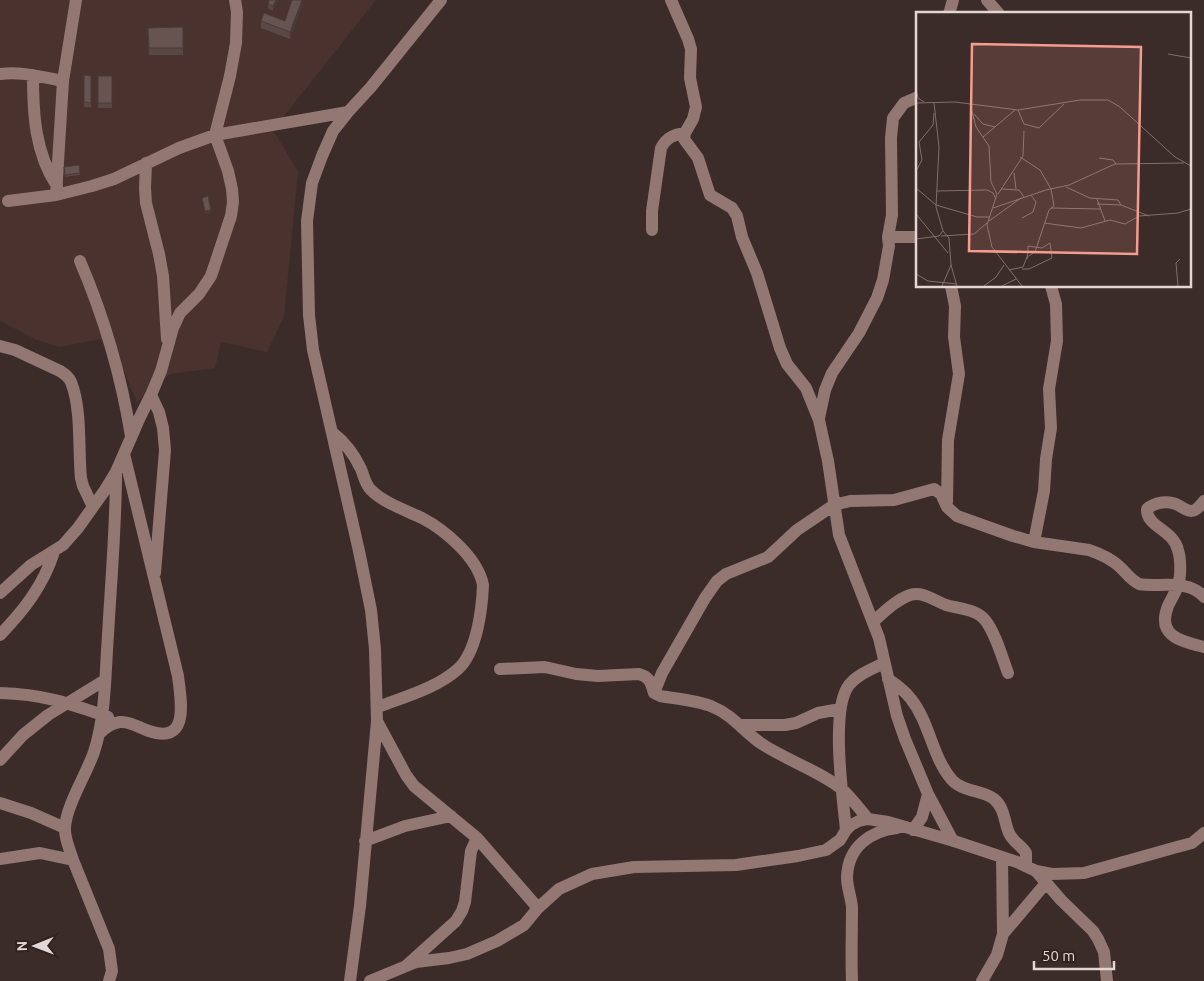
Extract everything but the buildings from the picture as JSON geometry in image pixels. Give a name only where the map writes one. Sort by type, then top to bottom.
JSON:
[{"type":"street","points":[[56,191],[63,81],[76,0]]},
{"type":"street","points":[[0,593],[31,565],[63,545],[93,508],[116,472],[151,395],[180,313],[198,294],[211,276],[231,216],[233,202],[228,170],[214,135],[230,76],[236,43],[237,12],[235,0]]},
{"type":"street","points":[[350,981],[360,906],[378,721],[375,649],[371,610],[360,551],[313,350],[309,306],[308,221],[312,183],[333,132],[441,0]]},
{"type":"street","points":[[671,0],[688,39],[690,49],[690,78],[696,107],[693,119],[684,133],[686,143],[702,166],[710,195],[732,208],[737,216],[742,237],[757,273],[780,348],[787,364],[806,388],[819,420],[828,460],[839,535],[873,622],[897,716],[928,794],[953,841]]},
{"type":"street","points":[[950,12],[954,0]]},
{"type":"street","points":[[987,0],[997,12]]},
{"type":"street","points":[[0,74],[33,75],[63,81]]},
{"type":"street","points":[[33,75],[34,110],[40,148],[44,164],[56,191]]},
{"type":"street","points":[[819,420],[832,373],[858,333],[877,298],[883,280],[892,215],[891,138],[893,118],[904,103],[916,98]]},
{"type":"street","points":[[8,201],[114,178],[179,148],[214,135],[348,112]]},
{"type":"street","points":[[652,230],[652,211],[661,148],[672,135],[684,133]]},
{"type":"street","points":[[146,163],[146,203],[163,276],[168,344]]},
{"type":"street","points":[[888,237],[916,237]]},
{"type":"street","points":[[80,261],[108,333],[127,409],[131,436]]},
{"type":"street","points":[[947,507],[949,433],[959,374],[954,337],[955,306],[951,288]]},
{"type":"street","points":[[1034,542],[1044,491],[1046,459],[1051,428],[1049,388],[1057,341],[1056,304],[1052,288]]},
{"type":"street","points":[[0,346],[15,350],[67,376],[77,413],[81,478],[93,508]]},
{"type":"street","points":[[151,395],[159,412],[165,450],[155,581]]},
{"type":"street","points":[[333,433],[350,449],[358,461],[366,484],[370,489],[384,499],[423,519],[454,541],[478,569],[483,585],[473,644],[467,658],[459,668],[432,684],[378,707]]},
{"type":"street","points":[[100,734],[109,725],[126,722],[155,733],[169,734],[176,729],[180,720],[181,700],[178,676],[124,454]]},
{"type":"street","points":[[109,981],[112,971],[110,949],[73,860],[65,828],[68,815],[86,775],[100,734],[114,544],[116,472]]},
{"type":"street","points":[[654,693],[670,658],[705,598],[717,581],[726,574],[768,557],[797,530],[834,505],[850,501],[894,500],[910,497],[930,489],[947,472]]},
{"type":"street","points":[[930,489],[938,490],[947,507],[957,516],[1034,542],[1089,550],[1115,562],[1134,582],[1139,584],[1178,585],[1192,589],[1204,597]]},
{"type":"street","points":[[1204,501],[1192,511],[1187,511],[1172,503],[1151,506],[1147,509],[1149,519],[1171,535],[1179,551],[1178,585],[1167,607],[1166,626],[1169,633],[1175,638],[1204,647]]},
{"type":"street","points":[[0,634],[32,599],[48,569],[54,552]]},
{"type":"street","points":[[873,622],[888,609],[912,594],[926,596],[944,604],[972,611],[985,620],[990,628],[1008,672]]},
{"type":"street","points":[[846,830],[839,747],[840,709],[848,687],[855,679],[884,663]]},
{"type":"street","points":[[500,668],[545,667],[576,674],[598,676],[639,674],[649,678],[654,693],[660,696],[714,707],[764,745],[842,789],[868,819]]},
{"type":"street","points":[[888,679],[902,689],[912,700],[937,754],[952,780],[961,786],[986,794],[995,800],[1000,807],[1010,835],[1026,853],[1031,868],[1086,924],[1098,939],[1104,952],[1107,981]]},
{"type":"street","points":[[0,760],[23,735],[48,715],[105,680]]},
{"type":"street","points":[[0,693],[34,695],[68,702],[120,722]]},
{"type":"street","points":[[740,726],[785,725],[840,709]]},
{"type":"street","points":[[378,721],[406,776],[414,786],[477,838],[538,908]]},
{"type":"street","points":[[852,981],[851,902],[848,877],[850,859],[863,842],[873,834],[884,830],[908,829],[922,817],[928,794]]},
{"type":"street","points":[[0,803],[32,813],[65,828]]},
{"type":"street","points":[[365,841],[405,826],[451,816]]},
{"type":"street","points":[[370,981],[416,962],[449,958],[483,948],[515,932],[559,889],[592,874],[634,867],[736,865],[798,856],[826,850],[840,840],[846,830],[856,822],[868,819],[888,822],[953,841],[1052,874],[1084,873],[1192,843],[1204,833]]},
{"type":"street","points":[[406,966],[456,921],[462,911],[465,902],[471,851],[477,838]]},
{"type":"street","points":[[0,859],[40,853],[73,860]]},
{"type":"street","points":[[982,981],[997,955],[1004,934],[1002,857]]},
{"type":"street","points":[[1004,934],[1046,883]]},
{"type":"shaded area","points":[[0,0],[376,0],[273,130],[298,171],[284,317],[267,352],[221,342],[215,368],[170,374],[137,402],[119,358],[100,339],[60,347],[37,340],[0,321]]}]
